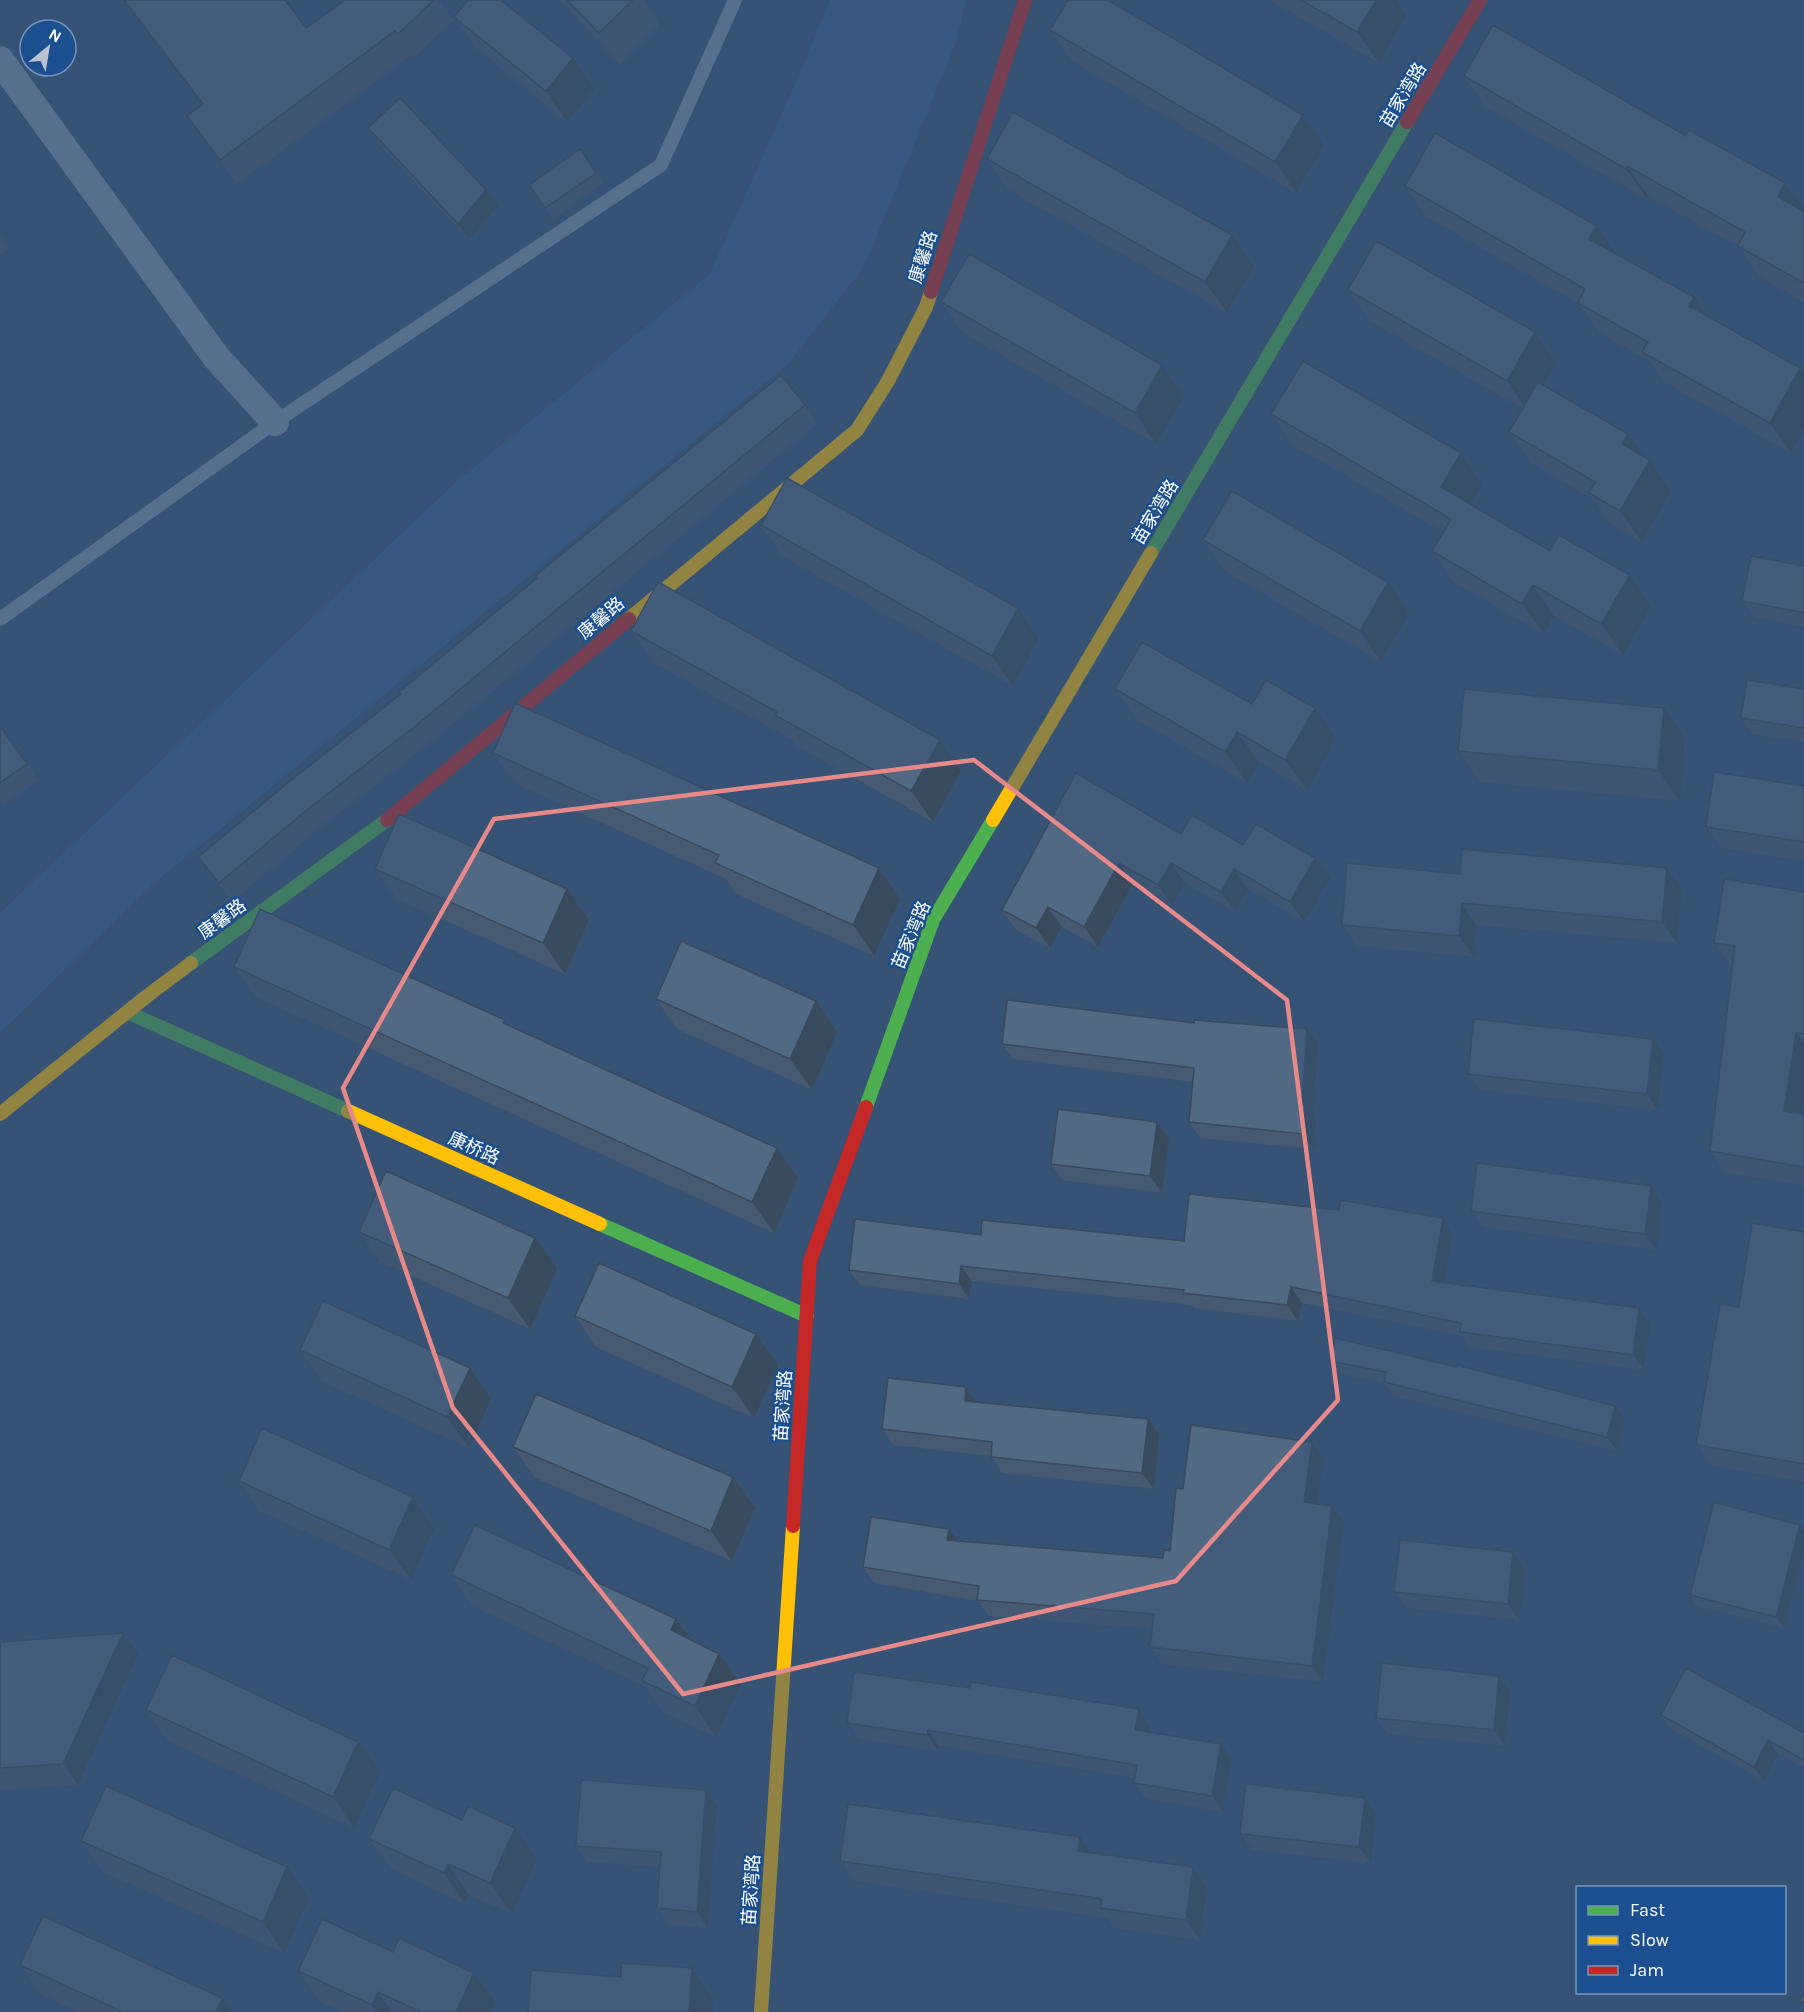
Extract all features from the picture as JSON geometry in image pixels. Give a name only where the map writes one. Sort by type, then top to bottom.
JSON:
[{"type":"street","name":"康馨路","points":[[0,1114],[127,1012],[383,823],[857,430],[888,381],[926,307],[1025,0]]},
{"type":"street","name":"苗家湾路","points":[[761,2012],[810,1261],[933,920],[1480,0]]},
{"type":"street","points":[[0,60],[216,357],[275,422]]},
{"type":"street","name":"康桥路","points":[[127,1012],[807,1316]]},
{"type":"lane","points":[[0,619],[275,422],[661,165],[735,0]]},
{"type":"highlighted area","points":[[974,760],[1287,1000],[1338,1400],[1176,1581],[683,1694],[453,1408],[343,1088],[494,819]]},
{"type":"water","points":[[830,0],[966,0],[956,42],[864,267],[788,364],[153,884],[0,1033],[0,913],[455,483],[710,274]]},
{"type":"building","points":[[124,0],[285,0],[306,28],[345,0],[434,0],[398,34],[395,31],[220,160],[187,116],[203,104]]},
{"type":"building","points":[[468,0],[501,0],[573,58],[546,91],[454,17]]},
{"type":"building","points":[[567,0],[633,0],[599,33]]},
{"type":"building","points":[[1068,0],[1108,0],[1303,115],[1275,162],[1050,30]]},
{"type":"building","points":[[1301,0],[1376,0],[1357,32]]},
{"type":"building","points":[[1493,25],[1686,136],[1689,130],[1785,183],[1778,197],[1804,212],[1804,283],[1738,246],[1745,232],[1627,166],[1626,169],[1464,76]]},
{"type":"building","points":[[400,98],[486,190],[458,224],[368,128]]},
{"type":"building","points":[[1013,112],[1232,235],[1205,282],[987,159]]},
{"type":"building","points":[[1435,133],[1597,226],[1589,239],[1694,297],[1689,306],[1800,368],[1770,423],[1642,352],[1648,342],[1578,303],[1585,289],[1405,186]]},
{"type":"building","points":[[580,149],[596,173],[545,208],[529,185]]},
{"type":"building","points":[[1376,241],[1535,332],[1507,381],[1348,290]]},
{"type":"building","points":[[969,254],[1162,365],[1135,413],[941,302]]},
{"type":"building","points":[[1303,361],[1461,453],[1441,487],[1550,551],[1559,535],[1630,575],[1601,624],[1533,585],[1522,604],[1432,551],[1451,519],[1271,414]]},
{"type":"building","points":[[781,375],[805,405],[413,728],[308,809],[219,883],[198,857],[401,694],[399,692],[537,578],[535,576]]},
{"type":"building","points":[[1538,382],[1628,434],[1622,444],[1650,460],[1620,511],[1589,493],[1595,482],[1509,432]]},
{"type":"building","points":[[787,478],[1018,608],[992,656],[761,525]]},
{"type":"building","points":[[1232,491],[1388,582],[1360,631],[1203,540]]},
{"type":"building","points":[[1751,556],[1804,566],[1804,613],[1742,601]]},
{"type":"building","points":[[658,582],[940,740],[911,791],[775,715],[777,712],[631,631]]},
{"type":"building","points":[[1142,642],[1252,704],[1266,680],[1315,708],[1285,760],[1237,732],[1225,752],[1115,689]]},
{"type":"building","points":[[1747,680],[1804,689],[1804,728],[1741,718]]},
{"type":"building","points":[[1464,689],[1664,708],[1658,770],[1458,751]]},
{"type":"building","points":[[515,703],[879,868],[853,925],[715,863],[719,855],[493,753]]},
{"type":"building","points":[[0,726],[27,764],[0,783]]},
{"type":"building","points":[[1714,772],[1804,786],[1804,842],[1706,827]]},
{"type":"building","points":[[1076,773],[1181,834],[1192,815],[1243,845],[1256,824],[1315,858],[1290,902],[1234,869],[1221,892],[1171,863],[1158,885],[1119,863],[1084,927],[1048,907],[1036,928],[1002,910]]},
{"type":"building","points":[[399,814],[567,889],[543,943],[375,869]]},
{"type":"building","points":[[1462,849],[1667,868],[1662,922],[1462,903],[1459,936],[1342,925],[1347,863],[1460,874]]},
{"type":"building","points":[[1724,879],[1804,892],[1804,1034],[1796,1033],[1784,1111],[1804,1114],[1804,1167],[1710,1151],[1735,946],[1714,943]]},
{"type":"building","points":[[260,909],[505,1020],[503,1023],[777,1148],[752,1202],[234,967]]},
{"type":"building","points":[[681,941],[816,1001],[790,1059],[656,999]]},
{"type":"building","points":[[1007,1000],[1194,1023],[1194,1020],[1307,1029],[1302,1105],[1305,1105],[1303,1134],[1189,1122],[1194,1068],[1002,1044]]},
{"type":"building","points":[[1474,1019],[1653,1039],[1647,1094],[1468,1074]]},
{"type":"building","points":[[1058,1109],[1157,1122],[1150,1176],[1051,1164]]},
{"type":"building","points":[[1477,1163],[1651,1186],[1645,1234],[1471,1211]]},
{"type":"building","points":[[386,1171],[535,1238],[508,1298],[359,1232]]},
{"type":"building","points":[[1189,1194],[1339,1210],[1341,1200],[1443,1218],[1432,1281],[1639,1308],[1633,1355],[1460,1332],[1461,1323],[1291,1287],[1287,1305],[1183,1293],[1184,1290],[961,1266],[959,1284],[849,1270],[855,1219],[981,1235],[982,1220],[1184,1241]]},
{"type":"building","points":[[1752,1223],[1804,1232],[1804,1464],[1696,1445],[1720,1304],[1739,1307]]},
{"type":"building","points":[[599,1263],[756,1334],[732,1387],[575,1316]]},
{"type":"building","points":[[323,1301],[470,1368],[447,1417],[300,1350]]},
{"type":"building","points":[[1335,1338],[1456,1367],[1457,1365],[1615,1406],[1607,1437],[1384,1382],[1386,1372],[1331,1361]]},
{"type":"building","points":[[888,1378],[966,1387],[965,1401],[1148,1419],[1142,1473],[991,1457],[992,1442],[882,1429]]},
{"type":"building","points":[[536,1394],[733,1477],[711,1531],[513,1447]]},
{"type":"building","points":[[1191,1425],[1312,1442],[1304,1502],[1332,1506],[1312,1666],[1150,1647],[1154,1614],[977,1600],[979,1586],[863,1567],[871,1517],[949,1529],[947,1540],[1163,1558],[1164,1550],[1170,1551],[1176,1488],[1183,1489]]},
{"type":"building","points":[[262,1428],[413,1497],[389,1550],[239,1481]]},
{"type":"building","points":[[1714,1502],[1800,1525],[1776,1617],[1690,1595]]},
{"type":"building","points":[[475,1525],[676,1619],[671,1630],[719,1654],[695,1706],[642,1681],[648,1668],[451,1575]]},
{"type":"building","points":[[1400,1540],[1513,1552],[1508,1604],[1394,1592]]},
{"type":"building","points":[[123,1633],[63,1764],[0,1768],[0,1642]]},
{"type":"building","points":[[172,1655],[358,1742],[333,1797],[146,1710]]},
{"type":"building","points":[[1382,1663],[1499,1676],[1494,1730],[1376,1718]]},
{"type":"building","points":[[1686,1668],[1804,1733],[1804,1760],[1768,1740],[1754,1767],[1661,1715]]},
{"type":"building","points":[[854,1672],[970,1688],[971,1682],[1139,1709],[1135,1730],[1221,1744],[1212,1796],[1134,1783],[1137,1765],[928,1730],[927,1735],[847,1723]]},
{"type":"building","points":[[581,1780],[706,1790],[697,1912],[657,1908],[661,1852],[576,1846]]},
{"type":"building","points":[[1246,1784],[1365,1798],[1359,1847],[1240,1834]]},
{"type":"building","points":[[106,1786],[287,1867],[263,1922],[81,1841]]},
{"type":"building","points":[[393,1788],[462,1820],[468,1806],[515,1828],[490,1883],[448,1864],[444,1873],[369,1839]]},
{"type":"building","points":[[848,1804],[1080,1837],[1078,1851],[1193,1867],[1186,1920],[1100,1908],[1102,1899],[840,1861]]},
{"type":"building","points":[[43,1916],[222,1998],[216,2012],[123,2012],[20,1965]]},
{"type":"building","points":[[322,1919],[393,1952],[399,1938],[474,1973],[456,2012],[421,2012],[378,1992],[372,2005],[298,1971]]},
{"type":"building","points":[[621,1963],[692,1968],[689,2012],[528,2012],[531,1970],[621,1977]]},
{"type":"building","points":[[1804,1994],[1804,2004],[1799,2001]]},
{"type":"traffic: fast","points":[[1151,553],[1407,122]]},
{"type":"traffic: fast","points":[[191,963],[387,820]]},
{"type":"traffic: fast","points":[[866,1107],[933,920],[993,820]]},
{"type":"traffic: fast","points":[[127,1012],[348,1111]]},
{"type":"traffic: fast","points":[[600,1224],[807,1316]]},
{"type":"traffic: slow","points":[[629,619],[857,430],[888,381],[926,307],[931,292]]},
{"type":"traffic: slow","points":[[993,820],[1151,553]]},
{"type":"traffic: slow","points":[[0,1114],[191,963]]},
{"type":"traffic: slow","points":[[348,1111],[600,1224]]},
{"type":"traffic: slow","points":[[761,2012],[793,1526]]},
{"type":"traffic: jam","points":[[931,292],[1025,0]]},
{"type":"traffic: jam","points":[[1407,122],[1480,0]]},
{"type":"traffic: jam","points":[[387,820],[629,619]]},
{"type":"traffic: jam","points":[[793,1526],[810,1261],[866,1107]]}]
